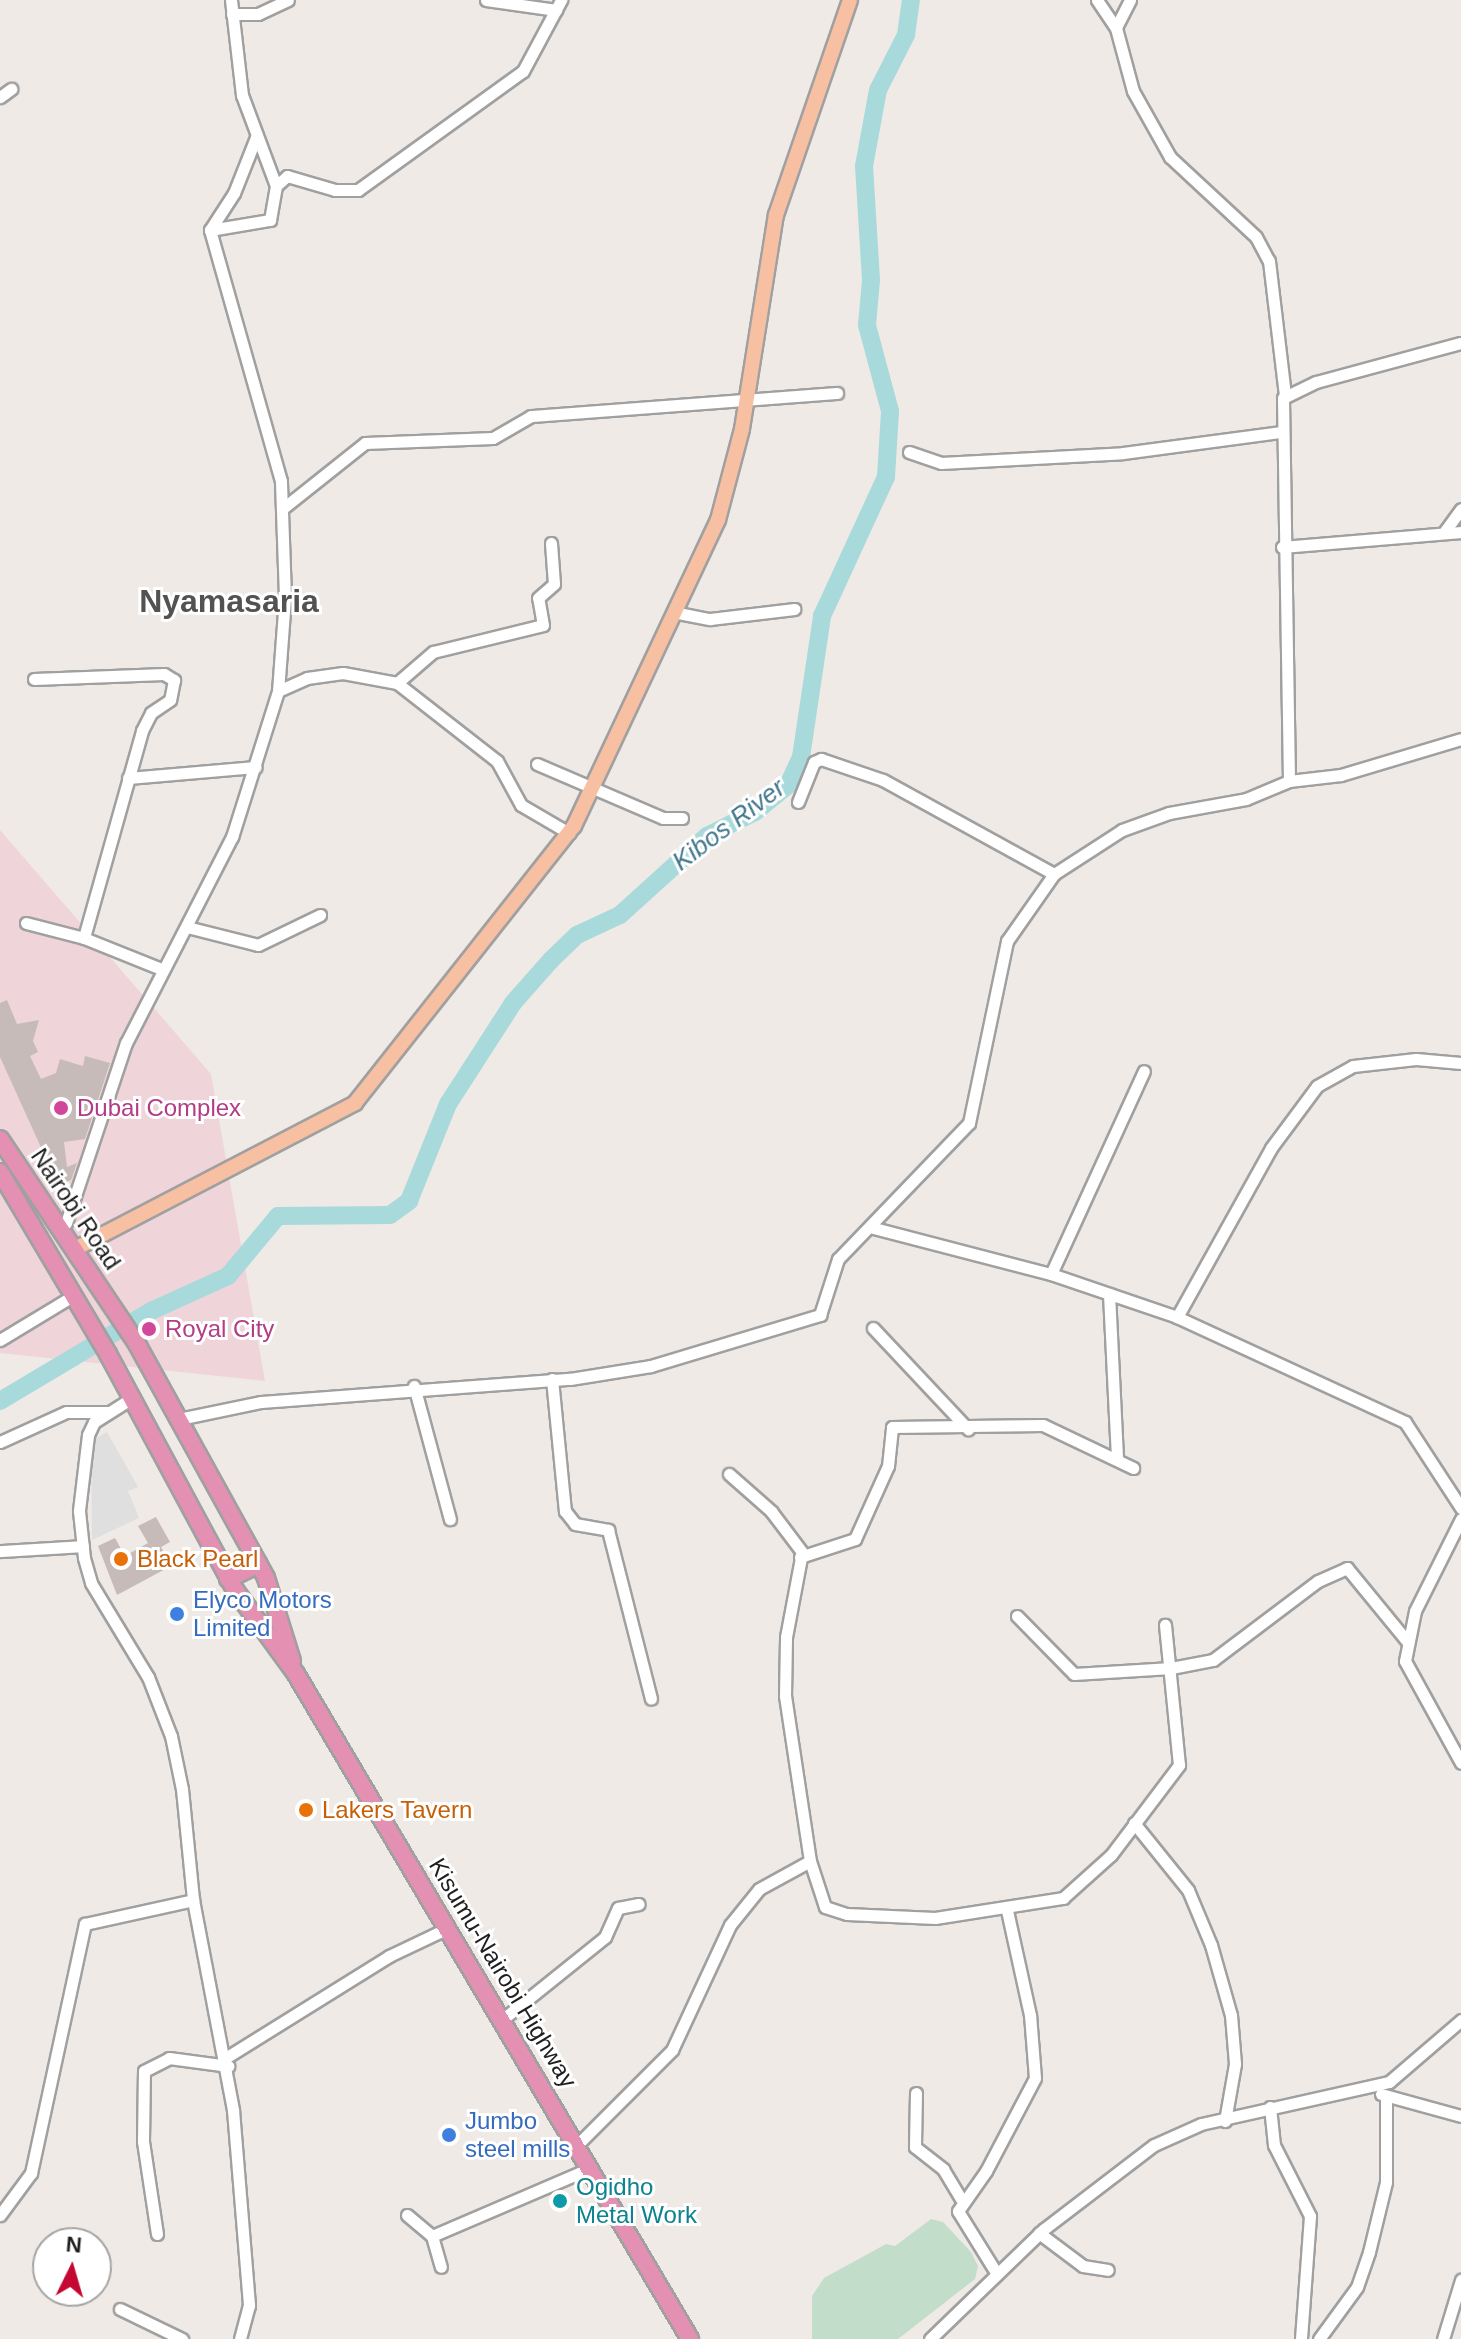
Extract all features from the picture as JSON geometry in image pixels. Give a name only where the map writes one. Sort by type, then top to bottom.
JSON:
[{"type":"highway","name":"Nairobi Road","points":[[0,1139],[137,1344],[179,1419],[259,1564],[296,1674]]},
{"type":"highway","name":"Nairobi Road","points":[[0,1172],[71,1297],[108,1354],[228,1579],[296,1674]]},
{"type":"highway","points":[[228,1579],[259,1564]]},
{"type":"highway","name":"Kisumu-Nairobi Highway","points":[[296,1674],[578,2144],[690,2339]]},
{"type":"main road","points":[[75,1249],[355,1103],[569,833],[596,787],[718,520],[747,395],[782,193],[850,0]]},
{"type":"street","points":[[210,230],[270,220],[276,186],[242,95],[231,0]]},
{"type":"street","points":[[232,14],[258,14],[288,0]]},
{"type":"street","points":[[276,186],[287,176],[335,190],[358,190],[437,127],[523,71],[559,5],[486,0]]},
{"type":"street","points":[[1097,0],[1116,28],[1129,83],[1170,157],[1256,237],[1269,261],[1285,395],[1280,432],[1289,781]]},
{"type":"street","points":[[1116,28],[1130,0]]},
{"type":"street","points":[[0,97],[11,89]]},
{"type":"street","points":[[66,1223],[107,1092],[161,969],[187,927],[232,837],[278,691],[285,597],[282,509],[273,447],[210,230],[234,193],[257,135]]},
{"type":"street","points":[[1285,395],[1461,343]]},
{"type":"street","points":[[282,509],[365,443],[493,438],[531,416],[747,395],[837,393]]},
{"type":"street","points":[[909,452],[941,463],[1123,453],[1280,432]]},
{"type":"street","points":[[1445,531],[1461,509]]},
{"type":"street","points":[[1282,547],[1461,532]]},
{"type":"street","points":[[397,683],[433,652],[543,625],[538,598],[554,584],[551,543]]},
{"type":"street","points":[[678,613],[710,619],[794,609]]},
{"type":"street","points":[[278,691],[307,678],[343,673],[397,683],[497,761],[521,805],[569,833]]},
{"type":"street","points":[[34,679],[164,674],[174,680],[170,700],[151,713],[142,731],[84,938]]},
{"type":"street","points":[[179,1419],[261,1402],[414,1386],[552,1379],[651,1366],[820,1315],[833,1266],[969,1123],[1007,941],[1054,874],[1122,830],[1210,801],[1274,791],[1289,781],[1341,775],[1461,739]]},
{"type":"street","points":[[798,802],[814,762],[821,759],[883,780],[1054,874]]},
{"type":"street","points":[[537,764],[663,818],[682,818]]},
{"type":"street","points":[[128,778],[256,767]]},
{"type":"street","points":[[187,927],[258,945],[320,915]]},
{"type":"street","points":[[26,923],[84,938],[161,969]]},
{"type":"street","points":[[1177,1317],[1271,1148],[1317,1086],[1353,1066],[1416,1059],[1461,1063]]},
{"type":"street","points":[[1051,1274],[1144,1071]]},
{"type":"street","points":[[870,1227],[1051,1274],[1177,1317],[1405,1422],[1461,1508]]},
{"type":"street","points":[[1109,1294],[1117,1458]]},
{"type":"street","points":[[0,1340],[71,1297]]},
{"type":"street","points":[[873,1328],[968,1429]]},
{"type":"street","points":[[552,1379],[565,1511],[575,1524],[608,1530],[651,1699]]},
{"type":"street","points":[[414,1386],[450,1519]]},
{"type":"street","points":[[132,1398],[107,1412],[88,1435],[79,1511],[83,1546],[91,1583],[148,1677],[171,1736],[193,1900],[228,2061],[249,2305],[240,2339]]},
{"type":"street","points":[[0,1442],[66,1412],[107,1412]]},
{"type":"street","points":[[800,1557],[855,1539],[888,1466],[892,1427],[968,1429],[1043,1425],[1133,1468]]},
{"type":"street","points":[[729,1474],[771,1511],[800,1557],[786,1637],[785,1696],[810,1861],[830,1911],[935,1918],[1007,1910],[1063,1898],[1111,1855],[1182,1758],[1165,1625]]},
{"type":"street","points":[[1461,1519],[1415,1611],[1407,1641],[1407,1672],[1461,1763]]},
{"type":"street","points":[[0,1551],[83,1546]]},
{"type":"street","points":[[1017,1616],[1074,1674],[1171,1668],[1213,1660],[1318,1581],[1347,1568],[1407,1641]]},
{"type":"street","points":[[1134,1823],[1188,1890],[1211,1945],[1231,2015],[1235,2064],[1225,2121]]},
{"type":"street","points":[[578,2144],[672,2050],[702,1974],[739,1913],[759,1889],[810,1861]]},
{"type":"street","points":[[0,2215],[31,2173],[85,1924],[193,1900]]},
{"type":"street","points":[[503,2019],[605,1937],[618,1908],[639,1904]]},
{"type":"street","points":[[961,2199],[986,2171],[1035,2078],[1030,2015],[1007,1910]]},
{"type":"street","points":[[157,2234],[143,2141],[144,2071],[169,2058],[228,2061],[389,1956],[448,1928]]},
{"type":"street","points":[[930,2339],[1039,2233],[1154,2145],[1270,2107],[1367,2090],[1402,2072],[1461,2020]]},
{"type":"street","points":[[1367,2090],[1461,2116]]},
{"type":"street","points":[[916,2093],[915,2147],[943,2169],[961,2199],[961,2217],[997,2274]]},
{"type":"street","points":[[1319,2339],[1357,2287],[1369,2252],[1386,2182],[1386,2096]]},
{"type":"street","points":[[1270,2107],[1274,2145],[1310,2216],[1301,2339]]},
{"type":"street","points":[[432,2236],[591,2168]]},
{"type":"street","points":[[407,2215],[432,2236],[441,2267]]},
{"type":"street","points":[[1039,2233],[1083,2266],[1108,2270]]},
{"type":"street","points":[[1443,2339],[1461,2280]]},
{"type":"street","points":[[120,2309],[182,2339]]},
{"type":"shaded area","points":[[0,830],[211,1074],[265,1381],[0,1353]]},
{"type":"shaded area","points":[[107,1432],[138,1487],[128,1491],[139,1518],[92,1540],[91,1441]]},
{"type":"green space","points":[[931,2219],[943,2222],[971,2252],[978,2266],[975,2279],[898,2339],[812,2339],[812,2296],[824,2278],[886,2244],[895,2246]]},
{"type":"building","name":"Dubai Complex","points":[[7,1000],[17,1024],[39,1020],[33,1041],[38,1052],[30,1056],[41,1079],[56,1073],[60,1059],[83,1066],[85,1056],[110,1063],[85,1139],[64,1142],[67,1167],[77,1163],[71,1180],[58,1185],[0,1057],[0,1003]]},
{"type":"building","name":"Black Pearl","points":[[156,1517],[170,1542],[161,1547],[171,1566],[117,1595],[98,1546],[115,1538],[125,1556],[148,1543],[138,1526]]},
{"type":"waterway","name":"Kibos River","points":[[0,1401],[151,1311],[228,1276],[278,1216],[390,1215],[409,1201],[448,1104],[513,1003],[551,960],[577,935],[620,915],[707,836],[755,812],[788,785],[801,757],[822,616],[886,477],[890,411],[867,325],[871,280],[864,166],[878,90],[906,35],[911,0]]},
{"type":"place","name":"Dubai Complex","points":[[61,1108]]},
{"type":"place","name":"Royal City","points":[[149,1329]]},
{"type":"place","name":"Black Pearl","points":[[121,1559]]},
{"type":"place","name":"Elyco Motors Limited","points":[[177,1614]]},
{"type":"place","name":"Lakers Tavern","points":[[306,1810]]},
{"type":"place","name":"Jumbo steel mills","points":[[449,2135]]},
{"type":"place","name":"Ogidho Metal Work","points":[[560,2201]]},
{"type":"district","name":"Nyamasaria","points":[[229,601]]}]
